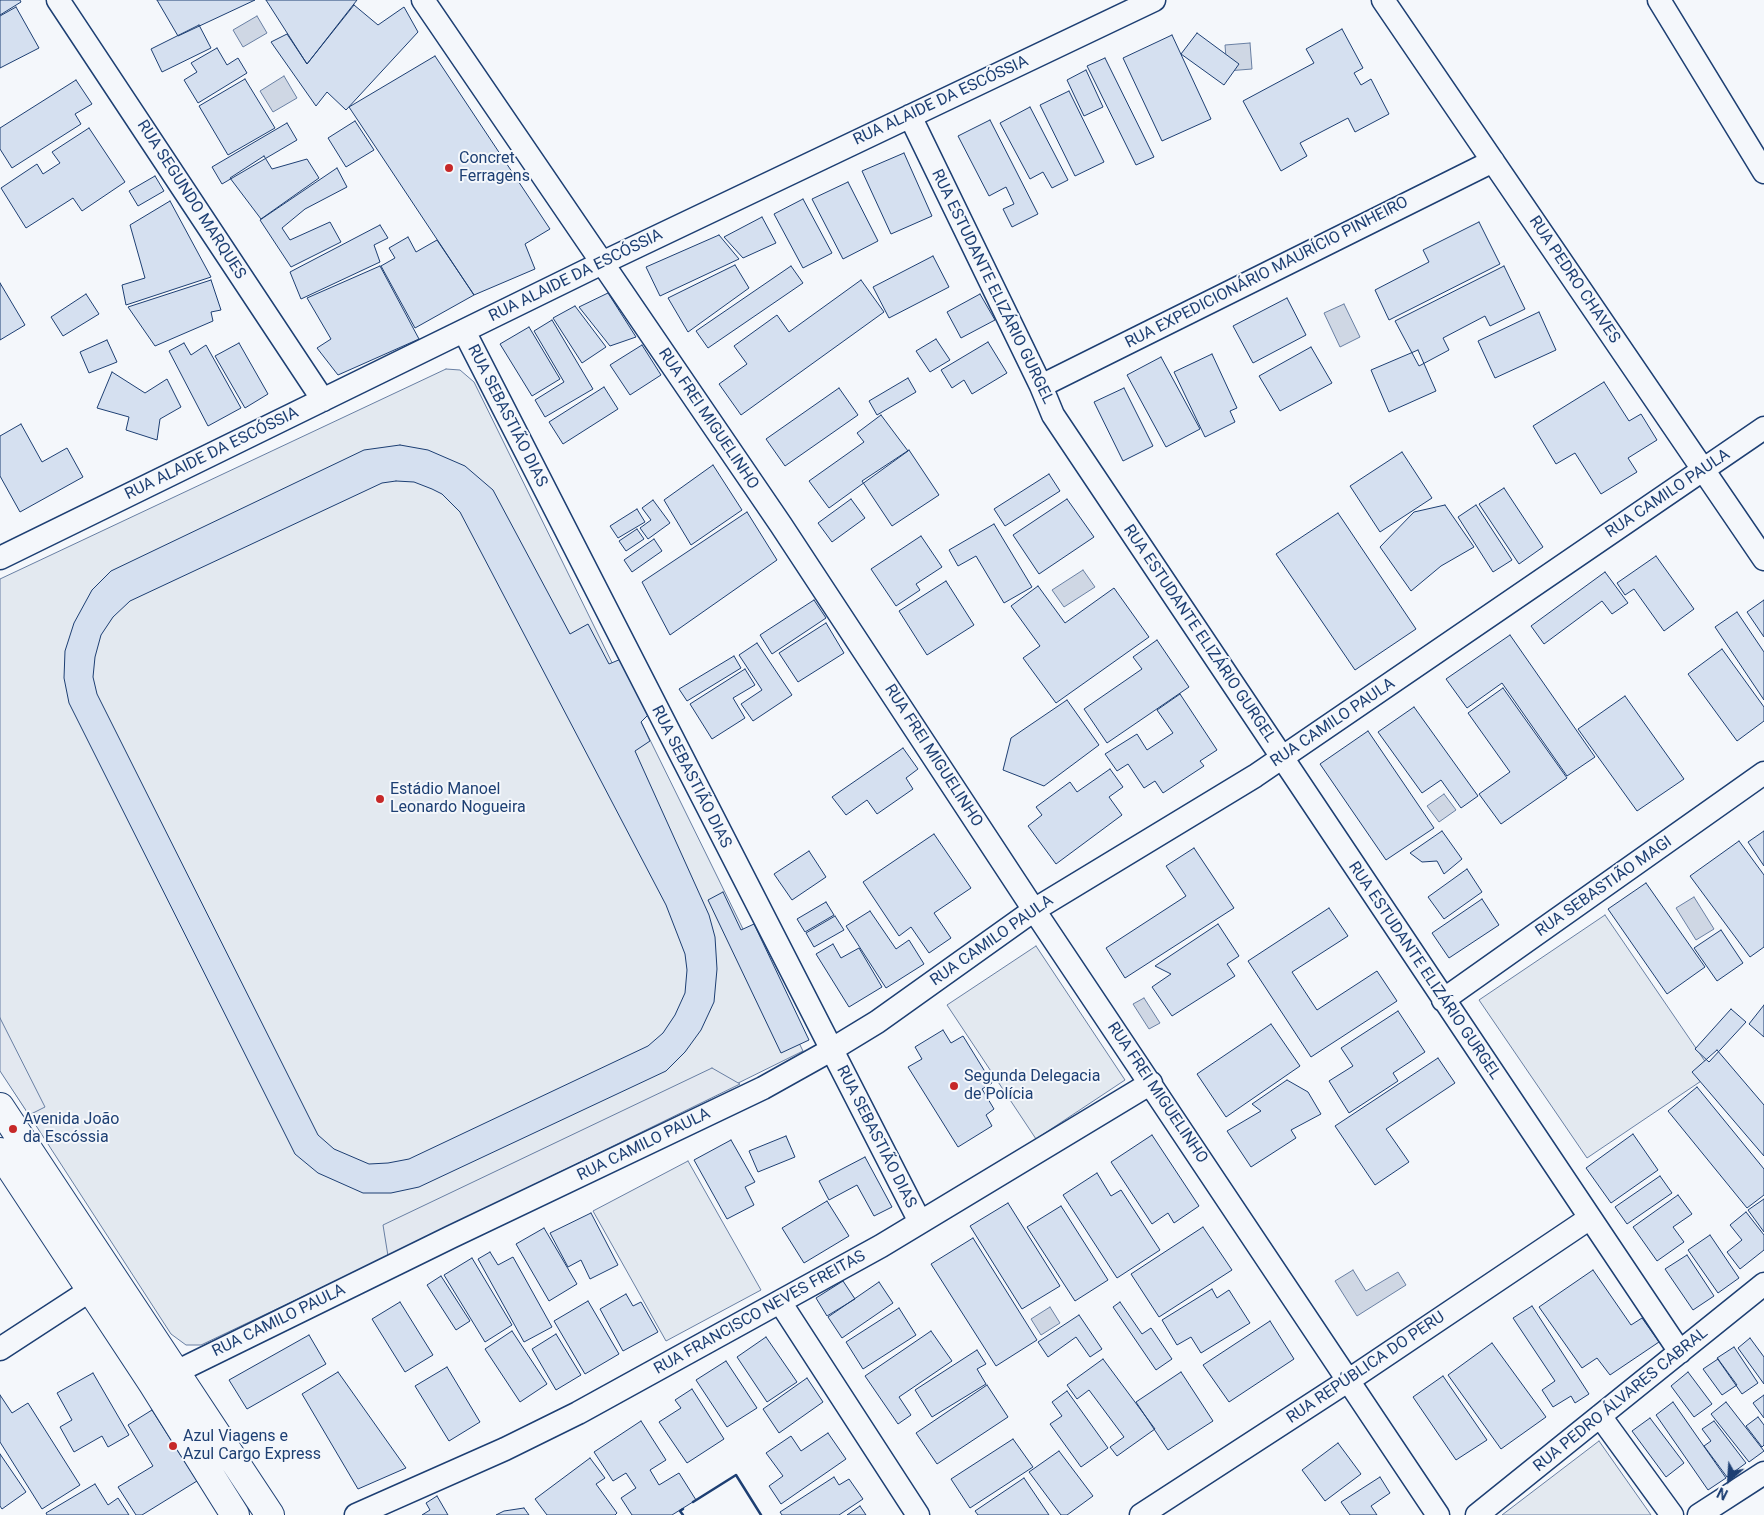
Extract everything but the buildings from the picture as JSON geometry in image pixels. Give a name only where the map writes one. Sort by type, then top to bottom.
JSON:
[{"type":"main road","points":[[0,1108],[270,1515]]},
{"type":"main road","points":[[0,1152],[89,1291],[153,1384],[235,1515]]},
{"type":"street","name":"RUA SEGUNDO MARQUES","points":[[58,0],[323,400]]},
{"type":"street","name":"RUA ALAIDE DA ESCÓSSIA","points":[[3,550],[323,400],[602,262],[910,116],[1113,9],[1154,0]]},
{"type":"street","name":"RUA PEDRO CHAVES","points":[[1383,0],[1764,559]]},
{"type":"street","points":[[1659,0],[1764,172]]},
{"type":"street","name":"RUA FREI MIGUELINHO","points":[[425,1],[781,525],[1034,910],[1438,1515]]},
{"type":"street","name":"RUA ESTUDANTE ELIZÁRIO GURGEL","points":[[910,116],[1041,386],[1053,416],[1680,1352]]},
{"type":"street","name":"RUA EXPEDICIONÁRIO MAURÍCIO PINHEIRO","points":[[1041,386],[1493,161]]},
{"type":"street","name":"RUA SEBASTIÃO DIAS","points":[[464,330],[830,1050],[920,1222]]},
{"type":"street","name":"RUA CAMILO PAULA","points":[[174,1373],[762,1088],[830,1050],[877,1022],[1034,910],[1282,758],[1764,428]]},
{"type":"street","name":"RUA SEBASTIÃO MAGI","points":[[1443,1000],[1764,773]]},
{"type":"street","name":"RUA FRANCISCO NEVES FREITAS","points":[[356,1515],[505,1449],[578,1413],[780,1302],[920,1222],[1151,1083]]},
{"type":"street","name":"RUA REPÚBLICA DO PERU","points":[[1141,1515],[1349,1380],[1590,1218]]},
{"type":"street","name":"RUA PEDRO ÁLVARES CABRAL","points":[[1477,1515],[1764,1284]]},
{"type":"street","points":[[0,1349],[89,1291]]},
{"type":"street","points":[[780,1302],[918,1515]]},
{"type":"street","points":[[1600,1416],[1672,1515]]},
{"type":"street","points":[[1699,1515],[1764,1473]]},
{"type":"shaded area","points":[[257,16],[267,33],[243,47],[233,30]]},
{"type":"shaded area","points":[[1250,43],[1252,69],[1227,71],[1225,45]]},
{"type":"shaded area","points":[[284,76],[297,98],[273,112],[260,91]]},
{"type":"shaded area","points":[[1344,304],[1360,337],[1340,347],[1324,313]]},
{"type":"shaded area","points":[[446,369],[460,370],[474,382],[803,1051],[388,1256],[201,1345],[186,1345],[171,1334],[0,1070],[0,579]]},
{"type":"shaded area","points":[[1083,570],[1095,587],[1064,607],[1052,590]]},
{"type":"shaded area","points":[[1444,794],[1456,810],[1439,822],[1427,806]]},
{"type":"shaded area","points":[[1694,897],[1714,929],[1696,940],[1676,908]]},
{"type":"shaded area","points":[[1605,915],[1713,1073],[1587,1158],[1479,1000]]},
{"type":"shaded area","points":[[1036,946],[1125,1080],[1036,1139],[947,1005]]},
{"type":"shaded area","points":[[1144,998],[1160,1023],[1149,1029],[1133,1004]]},
{"type":"shaded area","points":[[0,1018],[45,1107],[29,1115],[0,1071]]},
{"type":"shaded area","points":[[712,1068],[740,1084],[388,1256],[383,1225]]},
{"type":"shaded area","points":[[688,1161],[761,1290],[666,1341],[593,1211]]},
{"type":"shaded area","points":[[1353,1270],[1366,1291],[1398,1272],[1406,1285],[1357,1316],[1335,1281]]},
{"type":"shaded area","points":[[1050,1307],[1060,1323],[1041,1335],[1031,1319]]},
{"type":"shaded area","points":[[1599,1441],[1651,1515],[1502,1515]]},
{"type":"wall","points":[[693,1502],[736,1475],[761,1515]]},
{"type":"wall","points":[[683,1509],[680,1511],[683,1515]]},
{"type":"place","name":"Concret Ferragens","points":[[449,168]]},
{"type":"place","name":"Estádio Manoel Leonardo Nogueira","points":[[380,799]]},
{"type":"place","name":"Segunda Delegacia de Polícia","points":[[954,1086]]},
{"type":"place","name":"Avenida João da Escóssia","points":[[13,1129]]},
{"type":"place","name":"Azul Viagens e Azul Cargo Express","points":[[173,1446]]}]
